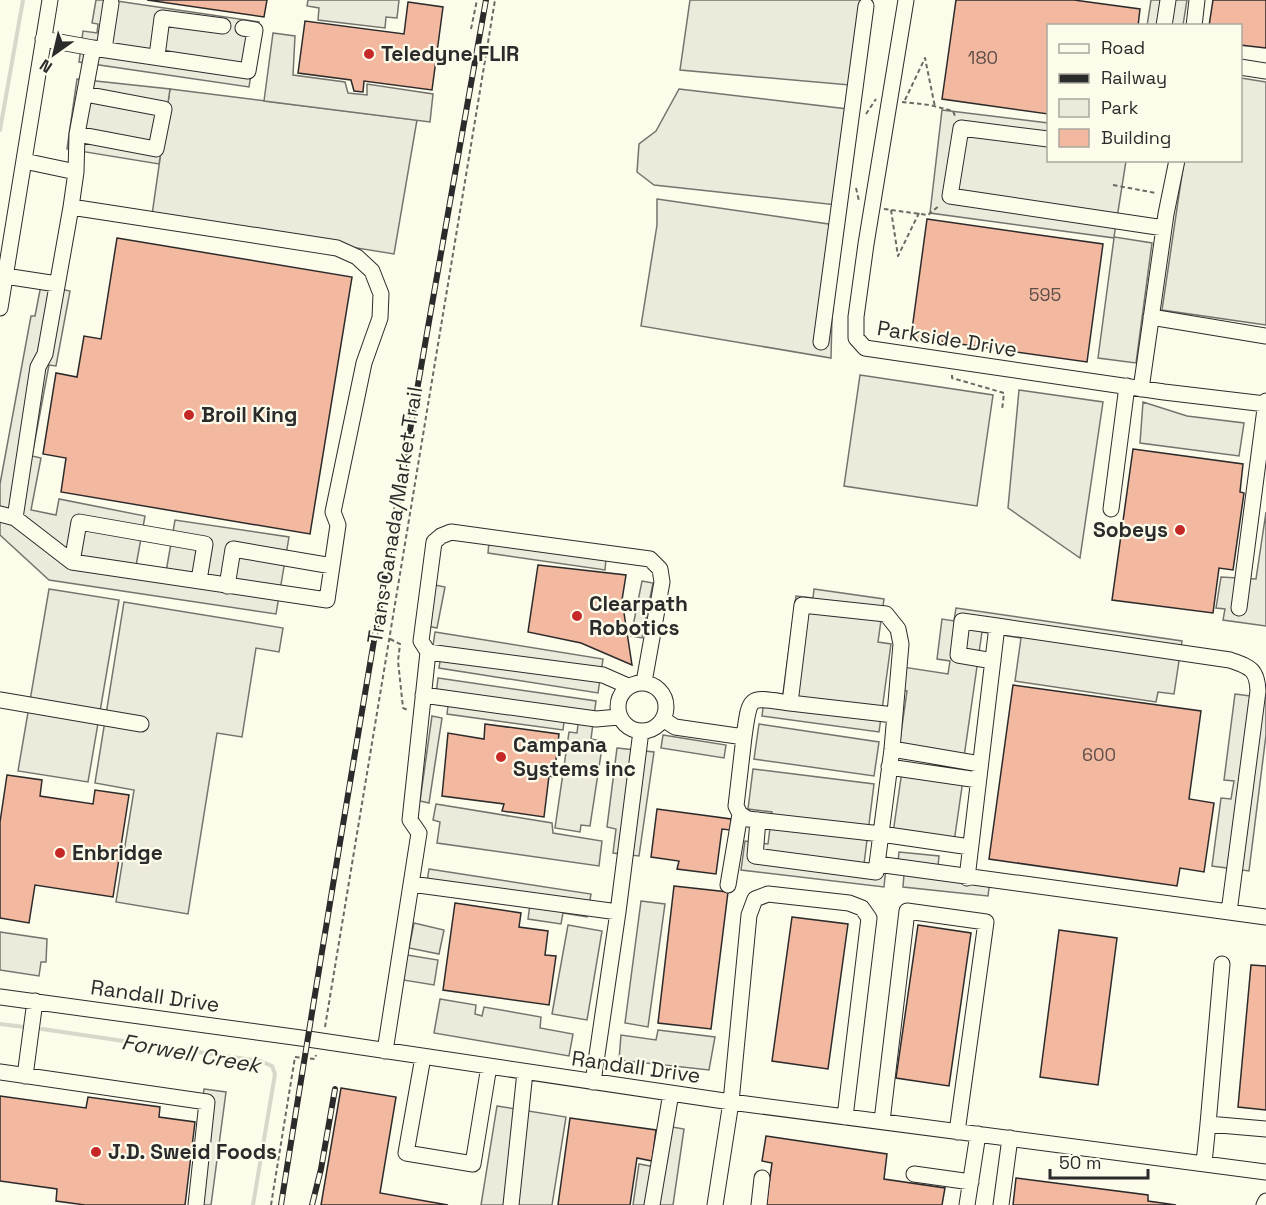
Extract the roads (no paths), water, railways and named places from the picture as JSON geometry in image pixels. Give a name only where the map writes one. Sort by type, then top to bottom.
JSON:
[{"type":"street","points":[[0,308],[50,0]]},
{"type":"street","name":"Parkside Drive","points":[[906,0],[866,244],[856,317],[856,338],[865,348],[1134,388],[1266,403]]},
{"type":"street","points":[[1164,24],[1168,0]]},
{"type":"street","points":[[1194,24],[1197,0]]},
{"type":"street","points":[[71,207],[337,248],[357,257],[372,271],[381,294],[380,318],[364,363],[333,512],[338,525],[327,600],[72,562],[7,516],[38,367],[45,354],[71,207],[76,172],[77,134],[85,94],[111,3]]},
{"type":"street","points":[[821,342],[866,6]]},
{"type":"street","points":[[157,56],[162,18],[223,26]]},
{"type":"street","points":[[44,39],[248,71],[255,30],[243,28]]},
{"type":"street","points":[[1242,67],[1266,71]]},
{"type":"street","points":[[77,134],[156,149],[164,109],[85,94]]},
{"type":"street","points":[[1047,139],[961,128],[950,196],[1164,228]]},
{"type":"street","points":[[24,161],[76,172]]},
{"type":"street","points":[[1111,509],[1134,388],[1151,317],[1177,162]]},
{"type":"street","points":[[5,276],[57,284]]},
{"type":"street","points":[[1151,317],[1266,336]]},
{"type":"street","points":[[1239,608],[1266,403]]},
{"type":"street","points":[[72,562],[79,522],[205,544],[199,580]]},
{"type":"street","points":[[385,1051],[418,833],[410,820],[428,652],[421,640],[434,542],[451,532],[650,559],[660,569],[662,582],[644,682]]},
{"type":"street","points":[[226,585],[233,549],[332,566]]},
{"type":"street","points":[[758,820],[755,856],[876,872],[892,750],[901,644],[898,629],[886,614],[802,605],[790,703]]},
{"type":"street","points":[[993,661],[958,655],[962,621],[1230,660],[1250,668],[1257,677],[1258,691],[1229,912]]},
{"type":"street","points":[[967,878],[997,626]]},
{"type":"street","points":[[428,652],[603,675],[628,686]]},
{"type":"street","points":[[644,682],[652,685],[664,696],[666,711],[657,726],[641,731],[628,728],[619,717],[618,701],[621,693],[628,686],[644,682]]},
{"type":"street","points":[[423,695],[596,719],[619,717]]},
{"type":"street","points":[[894,715],[758,699],[753,701],[748,705],[736,806],[740,814],[748,819],[970,847]]},
{"type":"street","points":[[0,700],[141,724]]},
{"type":"street","points":[[663,719],[675,727],[744,737]]},
{"type":"street","points":[[593,1082],[641,731]]},
{"type":"street","points":[[892,750],[980,764]]},
{"type":"street","points":[[889,767],[978,780]]},
{"type":"street","points":[[728,885],[740,814]]},
{"type":"street","points":[[877,864],[1266,917]]},
{"type":"street","points":[[411,884],[618,912]]},
{"type":"street","points":[[715,1205],[731,1102],[749,915],[755,899],[768,894],[849,903],[862,908],[868,918],[845,1117]]},
{"type":"street","points":[[882,1122],[907,911],[986,922],[957,1132]]},
{"type":"street","points":[[1204,1163],[1222,964]]},
{"type":"street","name":"Randall Drive","points":[[0,996],[731,1102],[1266,1172]]},
{"type":"street","points":[[25,1076],[35,1001]]},
{"type":"street","points":[[423,1057],[406,1153],[472,1164],[489,1066]]},
{"type":"street","points":[[0,1072],[207,1102],[196,1205]]},
{"type":"street","points":[[511,1205],[525,1072]]},
{"type":"street","points":[[652,1205],[670,1093]]},
{"type":"street","points":[[1208,1124],[1266,1129]]},
{"type":"street","points":[[967,1205],[978,1134]]},
{"type":"street","points":[[1001,1205],[1010,1138]]},
{"type":"street","points":[[914,1174],[971,1182]]},
{"type":"street","points":[[759,1205],[762,1178]]},
{"type":"waterway","name":"Forwell Creek","points":[[0,130],[23,0]]},
{"type":"waterway","name":"Forwell Creek","points":[[0,1024],[24,1027]]},
{"type":"waterway","name":"Forwell Creek","points":[[42,1029],[260,1061],[272,1066],[275,1074],[253,1205]]},
{"type":"railway","points":[[281,1205],[380,602],[486,0]]},
{"type":"railway","points":[[312,1205],[321,1169],[335,1089]]},
{"type":"place","name":"Teledyne FLIR","points":[[369,54]]},
{"type":"place","name":"Broil King","points":[[189,415]]},
{"type":"place","name":"Sobeys","points":[[1180,530]]},
{"type":"place","name":"Clearpath Robotics","points":[[577,616]]},
{"type":"place","name":"Campana Systems inc","points":[[501,757]]},
{"type":"place","name":"Enbridge","points":[[60,853]]},
{"type":"place","name":"J.D. Sweid Foods","points":[[96,1152]]}]
